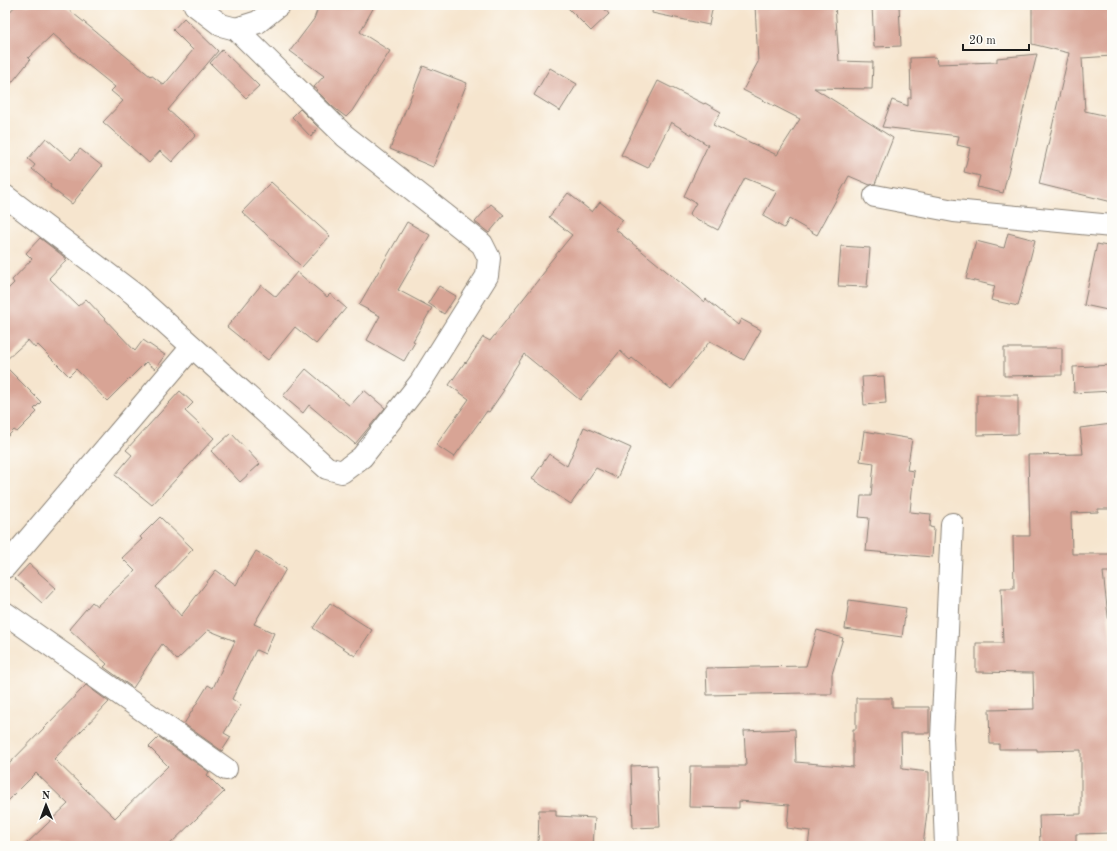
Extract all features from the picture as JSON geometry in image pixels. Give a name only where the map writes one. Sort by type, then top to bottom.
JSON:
[{"type":"street","points":[[5,196],[134,294],[327,468],[342,472],[362,457],[420,383],[487,276],[489,258],[482,244],[345,136],[236,29],[221,25],[196,5]]},
{"type":"street","points":[[236,29],[258,22],[279,5]]},
{"type":"street","points":[[875,196],[954,211],[1112,226]]},
{"type":"street","points":[[5,567],[192,347]]},
{"type":"street","points":[[946,846],[942,738],[952,524]]},
{"type":"street","points":[[5,613],[226,769]]},
{"type":"building","points":[[16,5],[63,5],[150,76],[151,75],[164,85],[193,50],[173,30],[184,18],[218,51],[168,110],[196,135],[172,162],[160,151],[149,163],[103,122],[123,101],[111,91],[115,87],[78,57],[53,34],[28,58],[30,60],[5,91],[5,17]]},
{"type":"building","points":[[319,5],[375,5],[360,32],[390,51],[352,111],[346,117],[333,107],[314,87],[324,76],[290,51],[314,19]]},
{"type":"building","points":[[565,5],[601,5],[609,14],[591,31]]},
{"type":"building","points":[[653,5],[713,5],[709,25],[652,13]]},
{"type":"building","points":[[755,5],[835,5],[839,61],[873,62],[872,89],[814,88],[893,138],[875,184],[870,185],[849,176],[817,235],[789,219],[784,228],[763,216],[777,191],[745,178],[718,230],[689,215],[696,203],[684,196],[708,145],[671,122],[648,168],[621,155],[658,81],[721,112],[713,125],[777,155],[800,119],[743,90],[758,62]]},
{"type":"building","points":[[872,5],[899,5],[901,46],[874,47]]},
{"type":"building","points":[[1032,5],[1111,5],[1112,56],[1082,58],[1085,111],[1112,117],[1112,202],[1039,184],[1069,53],[1032,44]]},
{"type":"building","points":[[222,50],[259,86],[246,98],[210,63]]},
{"type":"building","points":[[1037,54],[1003,193],[977,187],[980,176],[964,172],[970,148],[957,145],[959,136],[882,127],[892,100],[908,106],[908,98],[911,98],[910,58],[936,57],[937,64],[997,62],[997,58]]},
{"type":"building","points":[[423,66],[467,83],[433,167],[390,149]]},
{"type":"building","points":[[550,68],[577,84],[560,111],[534,95]]},
{"type":"building","points":[[300,109],[318,127],[311,137],[292,117]]},
{"type":"building","points":[[46,138],[71,160],[80,149],[102,166],[72,204],[50,187],[51,185],[32,169],[35,165],[28,159]]},
{"type":"building","points":[[271,182],[330,236],[302,267],[242,212]]},
{"type":"building","points":[[568,193],[592,212],[600,202],[623,220],[615,229],[704,302],[706,299],[738,325],[741,319],[761,330],[744,360],[710,341],[671,389],[632,358],[630,360],[620,351],[580,400],[524,354],[502,389],[504,390],[454,457],[436,445],[469,399],[449,385],[483,337],[490,341],[572,235],[549,217]]},
{"type":"building","points":[[491,204],[504,215],[489,233],[475,222]]},
{"type":"building","points":[[407,222],[430,235],[398,290],[432,308],[413,341],[415,342],[404,361],[367,340],[380,316],[359,305]]},
{"type":"building","points":[[1008,233],[1035,240],[1018,306],[991,300],[995,286],[966,279],[976,241],[1004,248]]},
{"type":"building","points":[[40,238],[67,259],[49,278],[78,306],[86,299],[135,351],[143,340],[165,355],[155,369],[146,362],[107,401],[76,369],[69,376],[38,345],[35,348],[28,340],[5,361],[5,292],[14,283],[12,280],[32,259],[26,253]]},
{"type":"building","points":[[1097,244],[1112,247],[1112,311],[1084,305]]},
{"type":"building","points":[[841,246],[870,248],[867,287],[838,286]]},
{"type":"building","points":[[297,272],[327,297],[330,294],[346,308],[316,344],[295,327],[268,360],[227,327],[261,285],[276,297]]},
{"type":"building","points":[[439,286],[456,296],[444,314],[428,303]]},
{"type":"building","points":[[1004,348],[1062,348],[1062,375],[1004,376]]},
{"type":"building","points":[[1112,365],[1112,391],[1074,393],[1073,367]]},
{"type":"building","points":[[5,366],[41,402],[34,409],[37,412],[17,432],[14,430],[5,439]]},
{"type":"building","points":[[306,369],[350,406],[364,390],[385,408],[355,444],[309,405],[303,413],[283,396]]},
{"type":"building","points":[[884,376],[886,403],[864,405],[862,377]]},
{"type":"building","points":[[180,391],[193,403],[185,411],[214,438],[152,505],[115,475],[132,455],[126,450]]},
{"type":"building","points":[[977,395],[1018,395],[1018,434],[977,435]]},
{"type":"building","points":[[1112,424],[1112,509],[1098,509],[1098,512],[1071,513],[1072,554],[1112,554],[1112,572],[1103,572],[1112,642],[1112,833],[1076,834],[1076,846],[1040,846],[1039,815],[1081,814],[1081,750],[1037,751],[1037,749],[999,749],[999,744],[990,744],[989,710],[1034,709],[1033,673],[976,672],[976,643],[1003,643],[1001,588],[1014,588],[1013,536],[1030,536],[1028,455],[1083,454],[1080,428]]},
{"type":"building","points":[[584,427],[631,448],[617,478],[596,468],[571,504],[532,479],[549,454],[567,466]]},
{"type":"building","points":[[864,431],[912,439],[907,470],[914,471],[910,512],[931,514],[930,527],[934,528],[932,557],[866,551],[869,518],[859,517],[861,496],[871,496],[874,463],[860,461]]},
{"type":"building","points":[[231,433],[260,464],[240,482],[211,451]]},
{"type":"building","points":[[160,517],[193,549],[156,587],[181,616],[216,570],[236,585],[256,551],[286,569],[254,624],[274,633],[265,654],[256,650],[232,699],[241,705],[224,733],[231,737],[222,751],[184,724],[208,685],[213,688],[235,641],[208,630],[177,660],[162,644],[133,688],[104,667],[107,664],[69,629],[92,602],[97,606],[135,571],[122,558],[142,539],[140,537]]},
{"type":"building","points":[[29,564],[56,588],[42,603],[15,579]]},
{"type":"building","points":[[849,600],[906,608],[902,637],[845,629]]},
{"type":"building","points":[[330,603],[372,630],[355,656],[313,628]]},
{"type":"building","points":[[817,630],[843,638],[832,674],[832,694],[805,693],[707,695],[706,668],[806,666]]},
{"type":"building","points":[[86,685],[109,702],[54,759],[115,818],[168,766],[149,747],[159,737],[209,772],[207,775],[224,792],[168,846],[24,846],[68,804],[36,773],[5,804],[5,768]]},
{"type":"building","points":[[856,698],[892,698],[892,707],[929,707],[929,733],[901,733],[902,769],[929,772],[929,795],[923,846],[808,846],[810,831],[787,828],[789,805],[739,801],[739,808],[689,807],[690,766],[746,766],[744,731],[795,729],[796,762],[853,767],[853,729],[856,729]]},
{"type":"building","points":[[657,765],[660,827],[633,828],[631,766]]},
{"type":"building","points":[[539,810],[556,810],[556,816],[595,818],[593,846],[538,846]]}]
